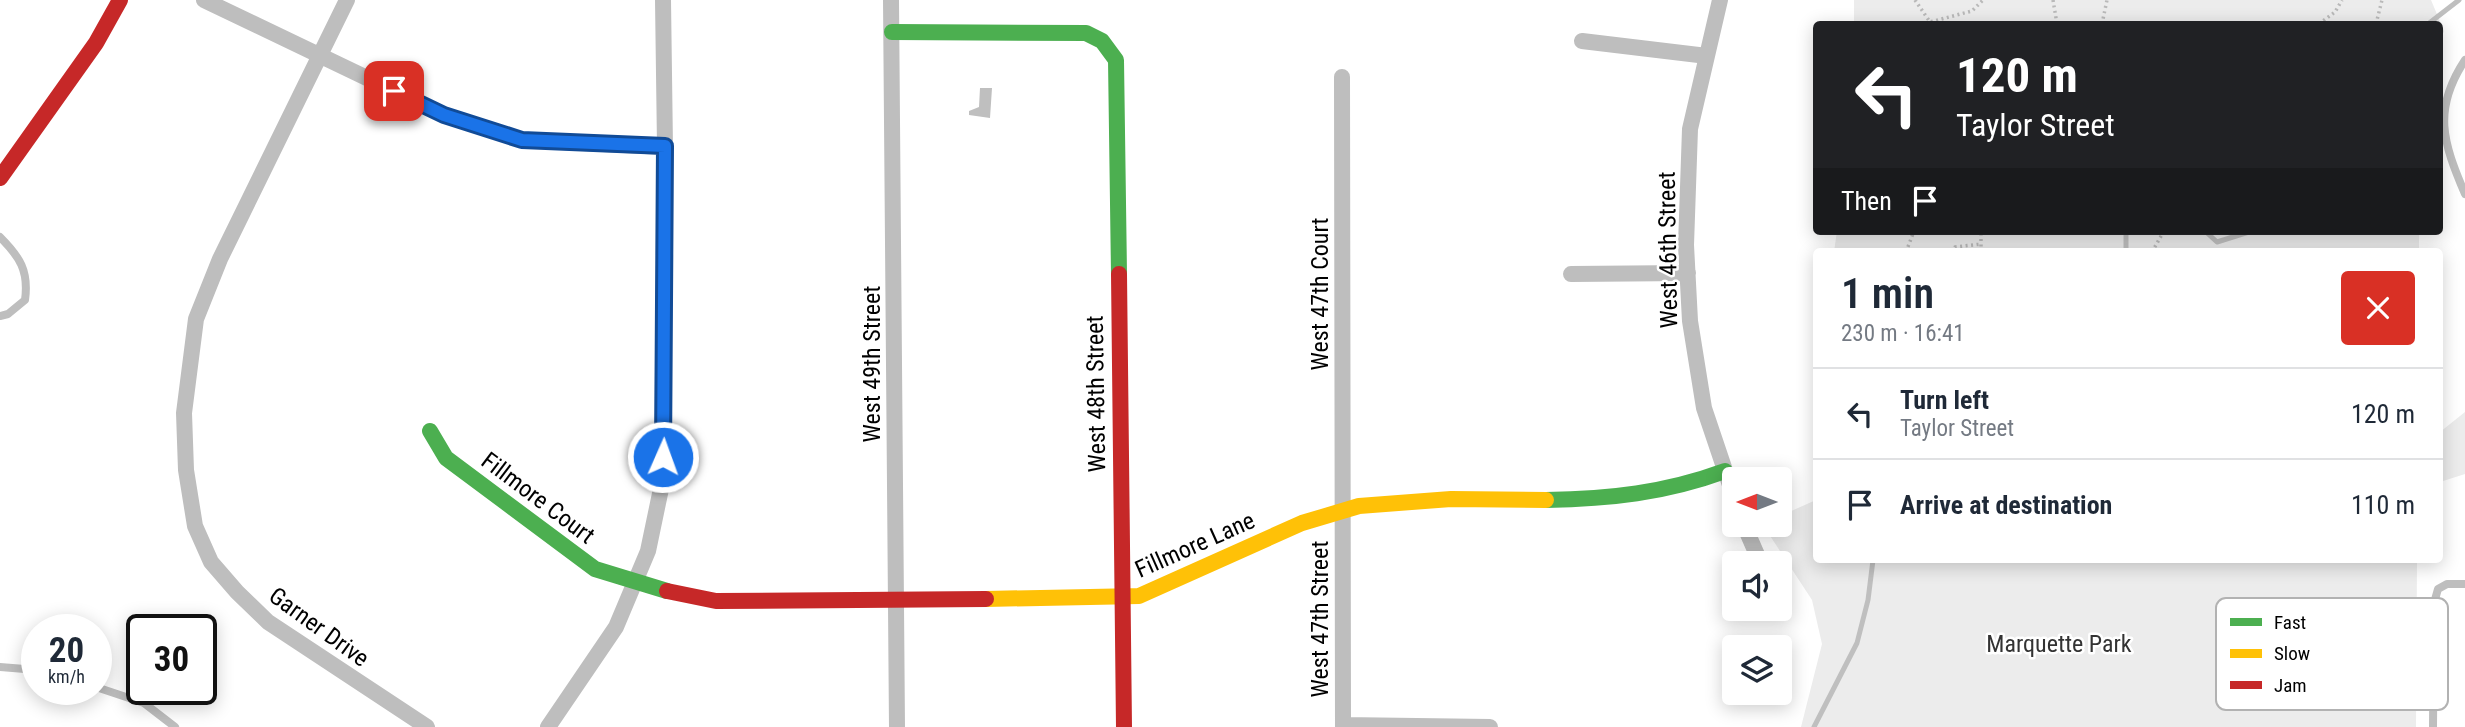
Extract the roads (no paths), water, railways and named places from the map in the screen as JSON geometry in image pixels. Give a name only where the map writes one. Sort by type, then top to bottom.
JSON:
[{"type":"street","points":[[0,178],[96,43],[120,0]]},
{"type":"street","points":[[204,0],[444,115],[522,140],[665,146]]},
{"type":"street","name":"Garner Drive","points":[[347,0],[220,259],[196,319],[184,413],[187,470],[195,526],[211,562],[268,622],[427,727]]},
{"type":"street","points":[[548,727],[616,627],[648,551],[662,484],[665,146],[663,0]]},
{"type":"street","name":"West 49th Street","points":[[891,0],[897,727]]},
{"type":"street","name":"West 46th Street","points":[[1720,0],[1690,129],[1688,273],[1690,321],[1704,408],[1724,467]]},
{"type":"street","name":"West 48th Street","points":[[892,32],[1086,33],[1102,41],[1116,60],[1124,727]]},
{"type":"street","points":[[1582,41],[1707,56]]},
{"type":"street","name":"West 47th Court","points":[[1342,77],[1343,510]]},
{"type":"street","points":[[1571,274],[1688,273]]},
{"type":"street","name":"Fillmore Court","points":[[430,431],[446,458],[594,569],[634,583]]},
{"type":"street","name":"Fillmore Lane","points":[[634,583],[687,597],[716,601],[896,601],[1139,596],[1165,587],[1300,523],[1343,510],[1446,496],[1534,500],[1645,494],[1698,484],[1722,472]]},
{"type":"street","name":"West 47th Street","points":[[1343,510],[1343,726]]},
{"type":"street","points":[[1343,726],[1490,727]]},
{"type":"lane","points":[[2465,60],[2449,84],[2443,108],[2445,137],[2465,194]]},
{"type":"lane","points":[[0,237],[24,267],[27,283],[25,300],[8,314],[0,316]]},
{"type":"lane","points":[[2435,598],[2438,589],[2447,584],[2465,584]]},
{"type":"lane","points":[[0,667],[21,669]]},
{"type":"lane","points":[[112,693],[144,703],[175,727]]},
{"type":"waterway","points":[[2432,21],[2459,0]]},
{"type":"waterway","points":[[2126,235],[2126,248]]},
{"type":"waterway","points":[[2209,235],[2217,242],[2239,235]]},
{"type":"waterway","points":[[1814,727],[1857,643],[1868,600],[1873,563]]},
{"type":"park label","name":"Marquette Park","points":[[2059,644]]}]
